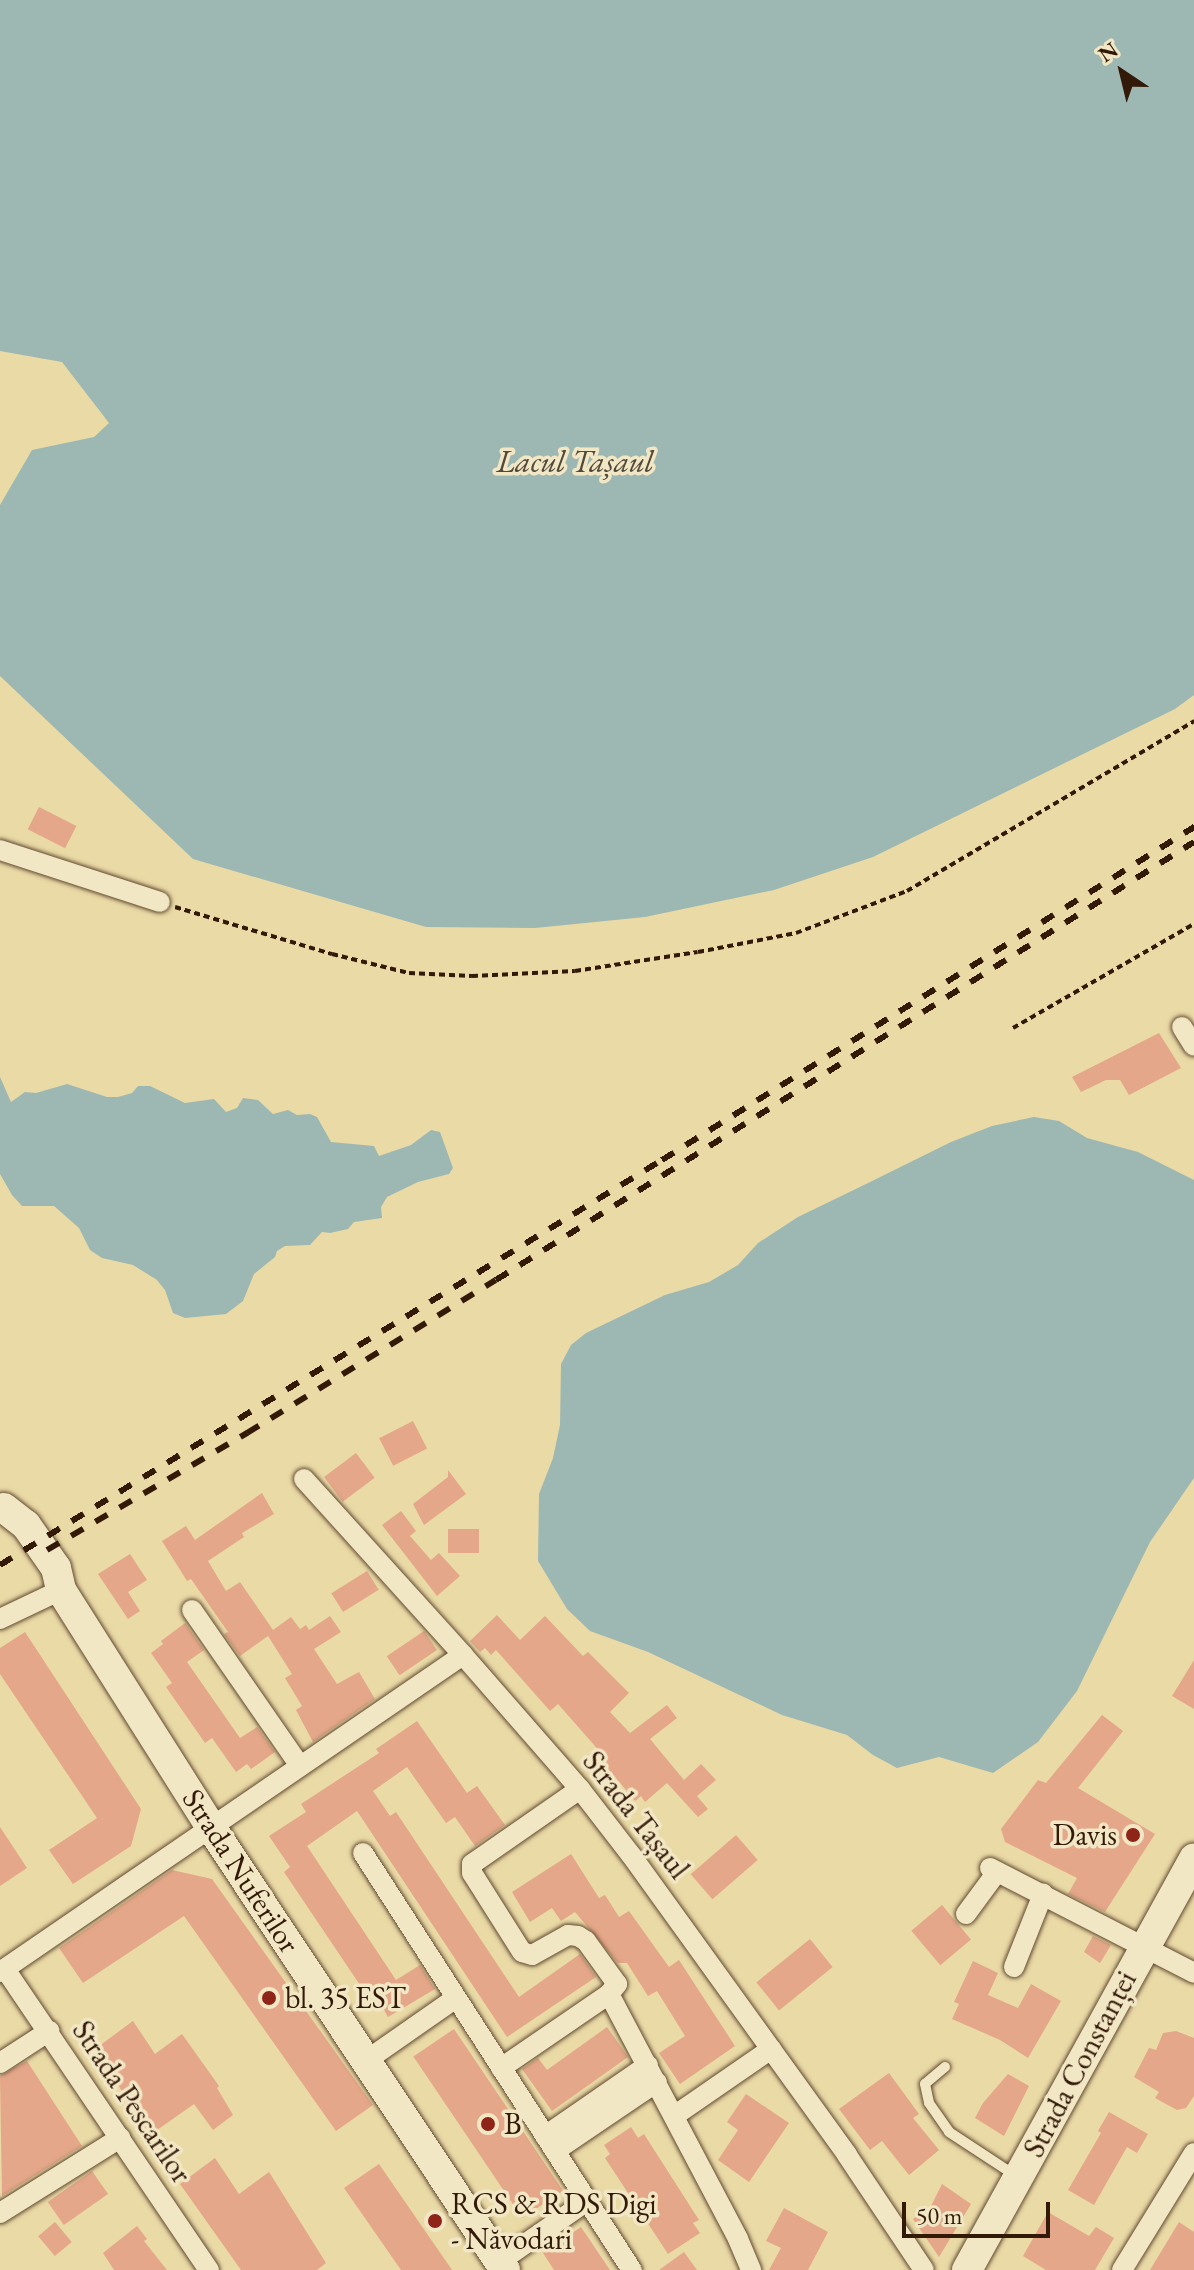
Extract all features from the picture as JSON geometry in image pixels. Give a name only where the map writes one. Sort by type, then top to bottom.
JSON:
[{"type":"street","points":[[0,850],[160,902]]},
{"type":"street","points":[[1182,1027],[1194,1046]]},
{"type":"street","name":"Strada Tașaul","points":[[304,1479],[580,1789],[771,2049],[924,2270]]},
{"type":"street","name":"Strada Nuferilor","points":[[2,1506],[9,1531],[41,1578],[61,1590],[210,1826],[502,2266]]},
{"type":"street","points":[[0,1619],[61,1590]]},
{"type":"street","points":[[192,1610],[300,1766]]},
{"type":"street","points":[[2,1970],[463,1655]]},
{"type":"street","points":[[501,2068],[609,1994],[617,1984],[586,1941],[578,1936],[568,1935],[532,1955],[522,1952],[472,1873],[472,1864],[580,1789]]},
{"type":"street","points":[[363,1853],[632,2270]]},
{"type":"street","name":"Strada Constanței","points":[[967,2270],[1194,1858]]},
{"type":"street","points":[[966,1914],[994,1870],[1194,1973]]},
{"type":"street","points":[[1014,1967],[1043,1894]]},
{"type":"street","name":"Strada Pescarilor","points":[[2,1970],[49,2031],[209,2270]]},
{"type":"street","points":[[609,1994],[751,2270]]},
{"type":"street","points":[[367,2060],[456,1998]]},
{"type":"street","points":[[0,2063],[49,2031]]},
{"type":"street","points":[[674,2116],[771,2049]]},
{"type":"street","points":[[550,2144],[652,2074]]},
{"type":"street","points":[[0,2213],[120,2138]]},
{"type":"street","points":[[1122,2270],[1194,2153]]},
{"type":"street","points":[[502,2266],[587,2201]]},
{"type":"lane","points":[[945,2067],[925,2084],[929,2103],[949,2132],[1019,2178]]},
{"type":"path","points":[[160,902],[332,954],[409,973],[472,976],[575,971],[698,952],[796,933],[907,891],[1194,721]]},
{"type":"path","points":[[1013,1028],[1194,924]]},
{"type":"water","name":"Lacul Tașaul","points":[[0,0],[1194,0],[1194,695],[1175,709],[873,857],[774,890],[645,917],[535,928],[426,927],[193,859],[0,676],[0,505],[32,450],[94,437],[109,423],[62,362],[0,351]]},
{"type":"water","points":[[0,1077],[11,1102],[25,1092],[36,1093],[67,1084],[107,1097],[132,1093],[138,1086],[150,1086],[185,1103],[214,1099],[226,1112],[237,1108],[243,1098],[258,1100],[273,1114],[288,1110],[297,1115],[317,1117],[331,1142],[374,1146],[379,1156],[411,1145],[431,1130],[440,1132],[453,1168],[449,1174],[418,1182],[387,1197],[381,1207],[382,1218],[354,1222],[348,1229],[322,1232],[310,1245],[285,1246],[277,1251],[275,1257],[254,1274],[243,1301],[226,1314],[185,1318],[173,1313],[165,1290],[157,1280],[133,1265],[102,1258],[90,1250],[79,1228],[54,1206],[22,1206],[12,1195],[0,1174]]},
{"type":"water","points":[[1034,1117],[1059,1121],[1087,1138],[1138,1152],[1194,1180],[1194,1478],[1150,1542],[1077,1691],[1038,1742],[993,1773],[939,1757],[897,1768],[847,1735],[782,1715],[648,1652],[590,1631],[567,1609],[538,1561],[539,1494],[553,1458],[560,1425],[561,1364],[571,1345],[586,1333],[665,1295],[709,1282],[738,1265],[758,1243],[798,1217],[951,1142],[992,1126]]},
{"type":"building","points":[[39,807],[76,826],[65,848],[28,829]]},
{"type":"building","points":[[1159,1033],[1181,1068],[1129,1095],[1120,1080],[1106,1080],[1081,1092],[1072,1077]]},
{"type":"building","points":[[413,1421],[427,1449],[393,1466],[379,1438]]},
{"type":"building","points":[[356,1453],[375,1478],[343,1502],[324,1477]]},
{"type":"building","points":[[448,1470],[466,1494],[424,1525],[413,1504],[448,1477]]},
{"type":"building","points":[[262,1493],[274,1514],[242,1533],[244,1537],[208,1561],[226,1591],[240,1582],[273,1630],[291,1617],[300,1629],[306,1625],[309,1630],[330,1616],[341,1632],[314,1649],[337,1684],[359,1672],[375,1699],[313,1742],[296,1710],[302,1706],[285,1678],[292,1674],[268,1636],[240,1656],[224,1634],[228,1632],[191,1579],[187,1581],[162,1541],[186,1526],[195,1540]]},
{"type":"building","points":[[401,1511],[416,1531],[410,1536],[431,1560],[439,1553],[460,1576],[437,1596],[382,1525]]},
{"type":"building","points":[[448,1529],[479,1529],[479,1553],[448,1553]]},
{"type":"building","points":[[130,1554],[147,1580],[128,1592],[140,1611],[128,1619],[98,1574]]},
{"type":"building","points":[[367,1571],[379,1590],[343,1612],[331,1593]]},
{"type":"building","points":[[497,1615],[520,1640],[545,1616],[583,1656],[588,1652],[629,1693],[610,1712],[630,1733],[667,1705],[677,1718],[650,1739],[684,1780],[701,1764],[716,1780],[697,1796],[708,1809],[698,1817],[667,1783],[645,1802],[641,1796],[635,1801],[611,1772],[609,1774],[595,1759],[602,1754],[558,1704],[550,1711],[496,1650],[491,1655],[485,1648],[480,1652],[470,1641]]},
{"type":"building","points":[[185,1623],[204,1650],[187,1662],[240,1738],[257,1727],[275,1752],[251,1769],[247,1764],[236,1772],[212,1738],[205,1743],[166,1687],[172,1683],[151,1653]]},
{"type":"building","points":[[424,1631],[437,1650],[400,1675],[387,1656]]},
{"type":"building","points":[[25,1632],[141,1809],[131,1846],[73,1884],[49,1850],[97,1818],[0,1674],[0,1648]]},
{"type":"building","points":[[1194,1660],[1194,1709],[1172,1696]]},
{"type":"building","points":[[1102,1715],[1123,1731],[1078,1788],[1155,1834],[1105,1912],[1068,1894],[1077,1878],[1005,1842],[1001,1829],[1038,1780],[1046,1783]]},
{"type":"building","points":[[417,1721],[467,1793],[477,1786],[505,1825],[475,1846],[455,1817],[446,1823],[407,1767],[373,1791],[390,1816],[396,1812],[519,1997],[580,1954],[596,1977],[507,2037],[357,1811],[307,1846],[396,1980],[420,1965],[435,1989],[388,2017],[371,1986],[364,1991],[284,1872],[290,1867],[269,1836],[306,1812],[301,1804],[379,1753],[376,1749]]},
{"type":"building","points":[[0,1827],[27,1868],[0,1886]]},
{"type":"building","points":[[736,1835],[758,1860],[712,1899],[691,1874]]},
{"type":"building","points":[[571,1854],[599,1898],[605,1895],[619,1917],[629,1911],[669,1967],[679,1960],[735,2046],[680,2084],[659,2053],[685,2036],[657,1991],[648,1996],[627,1963],[618,1963],[575,1912],[561,1921],[552,1908],[530,1922],[512,1892]]},
{"type":"building","name":"bl. 35 EST","points":[[172,1870],[212,1879],[373,2105],[336,2131],[184,1916],[83,1983],[59,1948]]},
{"type":"building","points":[[942,1905],[971,1939],[940,1965],[911,1931]]},
{"type":"building","points":[[1093,1936],[1111,1945],[1100,1963],[1084,1952]]},
{"type":"building","points":[[810,1939],[833,1967],[779,2010],[756,1982]]},
{"type":"building","points":[[973,1961],[998,1973],[988,1995],[1018,2008],[1031,1984],[1061,2001],[1028,2058],[1000,2040],[952,2019],[959,2004],[954,2002]]},
{"type":"building","points":[[133,2021],[155,2054],[182,2034],[219,2086],[217,2088],[233,2115],[213,2130],[194,2104],[150,2135],[95,2049]]},
{"type":"building","points":[[607,2027],[628,2057],[552,2111],[522,2069],[538,2058],[547,2070]]},
{"type":"building","name":"B","points":[[454,2029],[563,2191],[522,2218],[413,2056]]},
{"type":"building","points":[[1176,2031],[1194,2038],[1194,2096],[1186,2108],[1177,2110],[1155,2098],[1159,2092],[1134,2077],[1149,2048],[1156,2050],[1163,2033]]},
{"type":"building","points":[[27,2061],[82,2146],[2,2196],[0,2076]]},
{"type":"building","points":[[889,2073],[919,2114],[913,2118],[939,2150],[909,2175],[882,2141],[870,2150],[839,2109]]},
{"type":"building","points":[[1008,2074],[1029,2086],[1004,2136],[975,2118],[983,2103]]},
{"type":"building","points":[[746,2094],[789,2123],[749,2182],[718,2160],[738,2130],[727,2122]]},
{"type":"building","points":[[1109,2112],[1148,2134],[1137,2153],[1127,2147],[1094,2205],[1068,2190],[1101,2133],[1098,2131]]},
{"type":"building","points":[[631,2127],[638,2138],[644,2134],[699,2220],[693,2223],[700,2233],[668,2254],[605,2158],[610,2154],[604,2145]]},
{"type":"building","points":[[215,2158],[239,2194],[269,2172],[326,2263],[317,2270],[241,2270],[180,2184]]},
{"type":"building","points":[[379,2164],[452,2270],[401,2270],[344,2188]]},
{"type":"building","points":[[92,2171],[108,2194],[64,2225],[48,2202]]},
{"type":"building","points":[[942,2184],[971,2204],[939,2257],[913,2219],[930,2208]]},
{"type":"building","points":[[784,2208],[828,2232],[808,2270],[769,2270],[781,2248],[766,2241]]},
{"type":"building","points":[[1048,2212],[1089,2236],[1096,2227],[1114,2238],[1095,2270],[1046,2270],[1023,2256]]},
{"type":"building","points":[[55,2222],[72,2242],[55,2256],[38,2236]]},
{"type":"building","points":[[1179,2222],[1194,2232],[1194,2270],[1150,2270]]},
{"type":"building","points":[[137,2226],[147,2239],[144,2241],[167,2270],[114,2270],[103,2253]]},
{"type":"building","points":[[581,2227],[610,2270],[554,2270],[543,2253]]},
{"type":"building","points":[[684,2252],[697,2270],[659,2270]]},
{"type":"railway","points":[[0,1565],[662,1160],[1194,827]]},
{"type":"railway","points":[[47,1550],[247,1433],[496,1280],[1194,842]]},
{"type":"place","name":"Davis","points":[[1133,1835]]},
{"type":"place","name":"bl. 35 EST","points":[[269,1998]]},
{"type":"place","name":"B","points":[[488,2124]]},
{"type":"place","name":"RCS & RDS Digi - Năvodari","points":[[435,2221]]}]
